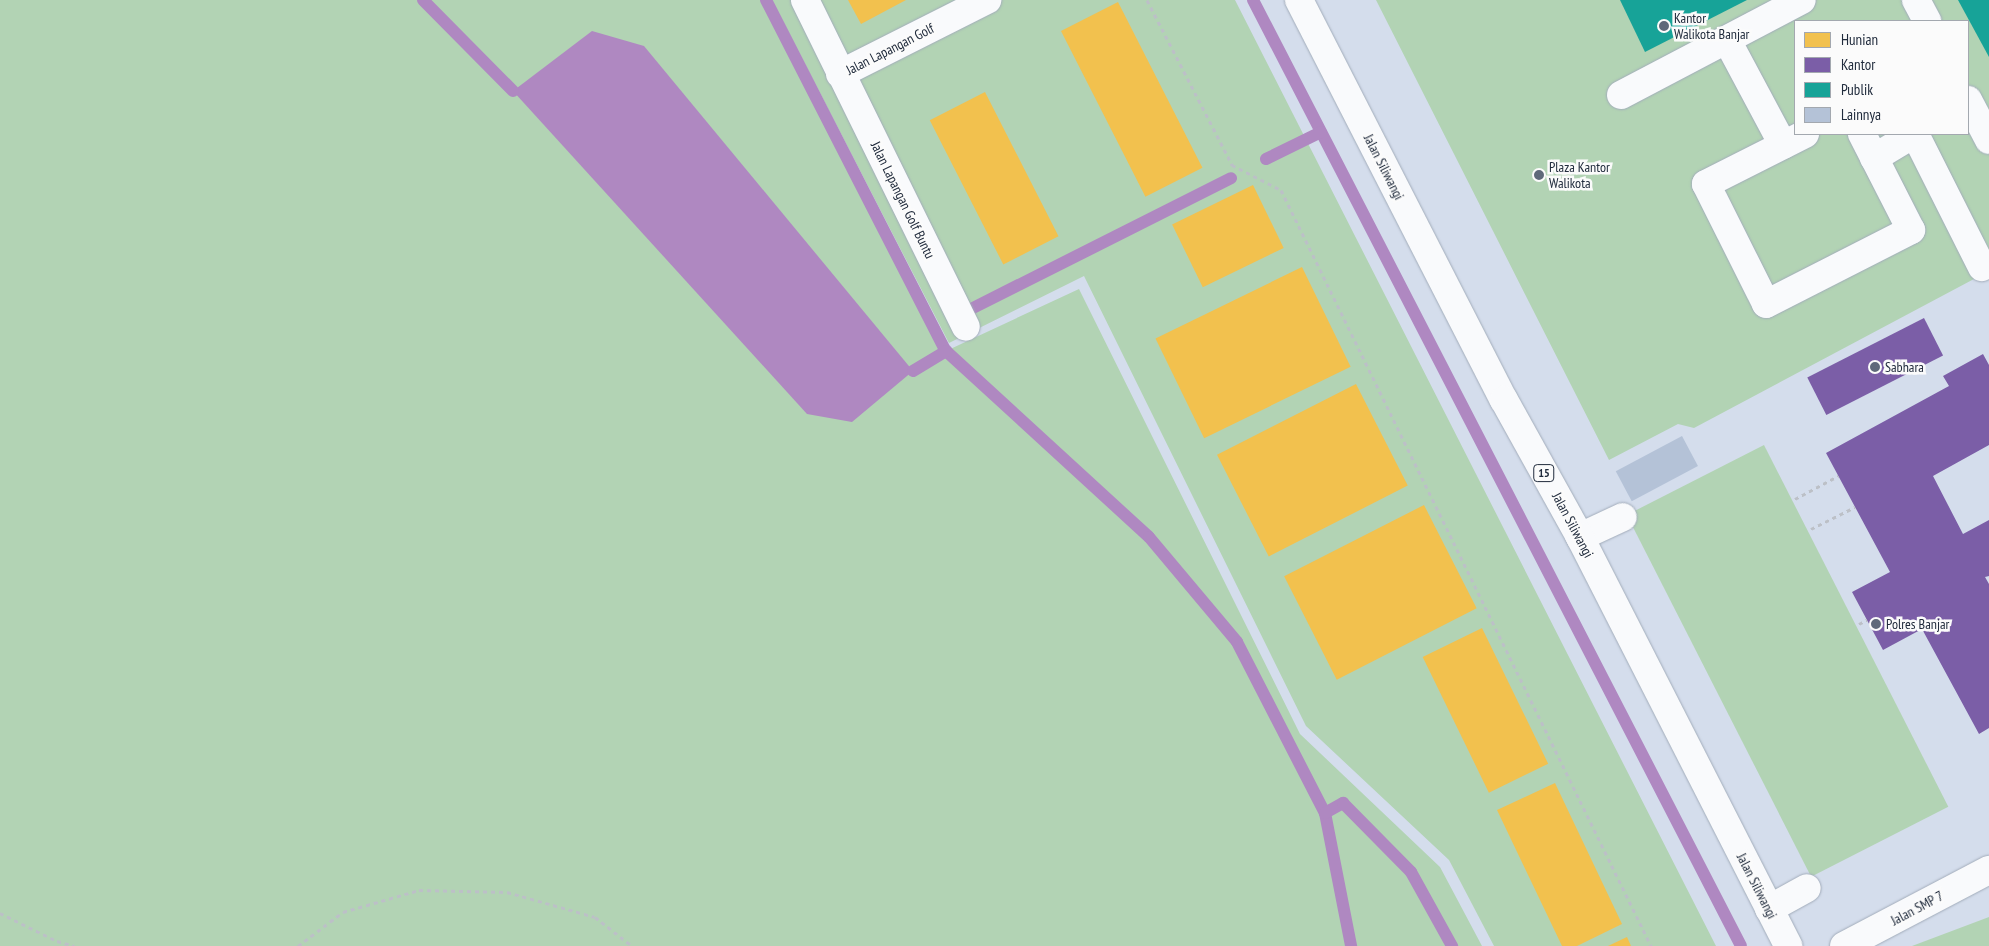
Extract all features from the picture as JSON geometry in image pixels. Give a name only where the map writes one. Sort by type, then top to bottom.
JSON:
[{"type":"main road","name":"Jalan Lapangan Golf","points":[[805,0],[840,74],[987,0]]},
{"type":"main road","name":"Jalan Siliwangi","points":[[1299,0],[1504,400],[1580,537],[1788,946]]},
{"type":"main road","points":[[1620,95],[1802,0]]},
{"type":"main road","points":[[1916,0],[1926,20]]},
{"type":"main road","points":[[1727,40],[1794,140],[1706,184],[1766,304],[1911,230],[1862,135]]},
{"type":"main road","name":"Jalan Lapangan Golf Buntu","points":[[840,74],[966,327]]},
{"type":"main road","points":[[1969,103],[1989,140]]},
{"type":"main road","points":[[1874,158],[1912,135]]},
{"type":"main road","points":[[1915,135],[1982,267]]},
{"type":"main road","points":[[1580,537],[1623,517]]},
{"type":"main road","name":"Jalan SMP 7","points":[[1844,946],[1989,870]]},
{"type":"main road","points":[[1769,909],[1807,888]]},
{"type":"path","points":[[1147,0],[1232,165],[1281,190],[1651,946]]},
{"type":"path","points":[[1795,499],[1838,476]]},
{"type":"path","points":[[1811,529],[1855,507]]},
{"type":"path","points":[[1859,624],[1867,620]]},
{"type":"path","points":[[298,946],[343,912],[419,890],[507,892],[595,917],[632,946]]},
{"type":"path","points":[[0,914],[57,941],[74,946]]},
{"type":"green space","points":[[0,0],[766,0],[946,351],[1079,289],[1300,734],[1440,867],[1482,946],[0,946]]},
{"type":"green space","points":[[772,0],[1235,0],[1716,946],[1494,946],[1449,860],[1306,726],[1084,276],[949,343]]},
{"type":"green space","points":[[1376,0],[1989,0],[1989,271],[1694,428],[1678,424],[1609,460]]},
{"type":"green space","points":[[1764,445],[1948,807],[1811,877],[1627,515]]},
{"type":"green space","points":[[1989,917],[1989,946],[1912,946]]},
{"type":"shaded area","points":[[592,31],[644,46],[913,371],[852,422],[807,414],[513,91]]},
{"type":"building: Hunian","points":[[848,0],[906,0],[861,24]]},
{"type":"building: Hunian","points":[[1118,2],[1202,168],[1145,197],[1061,31]]},
{"type":"building: Hunian","points":[[985,92],[1059,236],[1003,264],[930,120]]},
{"type":"building: Hunian","points":[[1253,185],[1284,248],[1203,287],[1172,224]]},
{"type":"building: Hunian","points":[[1302,267],[1351,367],[1204,438],[1155,338]]},
{"type":"building: Hunian","points":[[1356,384],[1408,486],[1269,556],[1217,455]]},
{"type":"building: Hunian","points":[[1424,505],[1477,608],[1337,680],[1284,576]]},
{"type":"building: Hunian","points":[[1482,628],[1548,764],[1489,793],[1423,657]]},
{"type":"building: Hunian","points":[[1555,783],[1622,924],[1577,946],[1562,946],[1497,810]]},
{"type":"building: Hunian","points":[[1627,937],[1631,946],[1608,946]]},
{"type":"building: Kantor","name":"Sabhara","points":[[1924,318],[1943,355],[1826,415],[1807,377]]},
{"type":"building: Kantor","points":[[1983,354],[1989,365],[1989,445],[1933,476],[1963,534],[1989,520],[1989,576],[1985,577],[1989,584],[1989,728],[1979,734],[1922,629],[1883,650],[1852,592],[1890,572],[1826,453],[1949,386],[1943,376]]},
{"type":"building: Publik","name":"Kantor Walikota Banjar","points":[[1620,0],[1747,0],[1645,52]]},
{"type":"building: Publik","points":[[1958,0],[1989,0],[1989,57],[1969,20]]},
{"type":"building: Lainnya","points":[[1682,436],[1698,466],[1632,501],[1616,471]]},
{"type":"waterway","points":[[423,0],[513,91]]},
{"type":"waterway","points":[[766,0],[946,351],[1149,537],[1237,642],[1325,813],[1351,946]]},
{"type":"waterway","points":[[1253,0],[1741,946]]},
{"type":"waterway","points":[[1266,159],[1321,132]]},
{"type":"waterway","points":[[963,313],[1231,178]]},
{"type":"waterway","points":[[913,371],[946,351]]},
{"type":"waterway","points":[[1325,813],[1343,803],[1411,872],[1452,946]]},
{"type":"place","name":"Kantor Walikota Banjar","points":[[1664,26]]},
{"type":"place","name":"Plaza Kantor Walikota","points":[[1539,175]]},
{"type":"place","name":"Sabhara","points":[[1875,367]]},
{"type":"place","name":"Polres Banjar","points":[[1876,624]]}]
